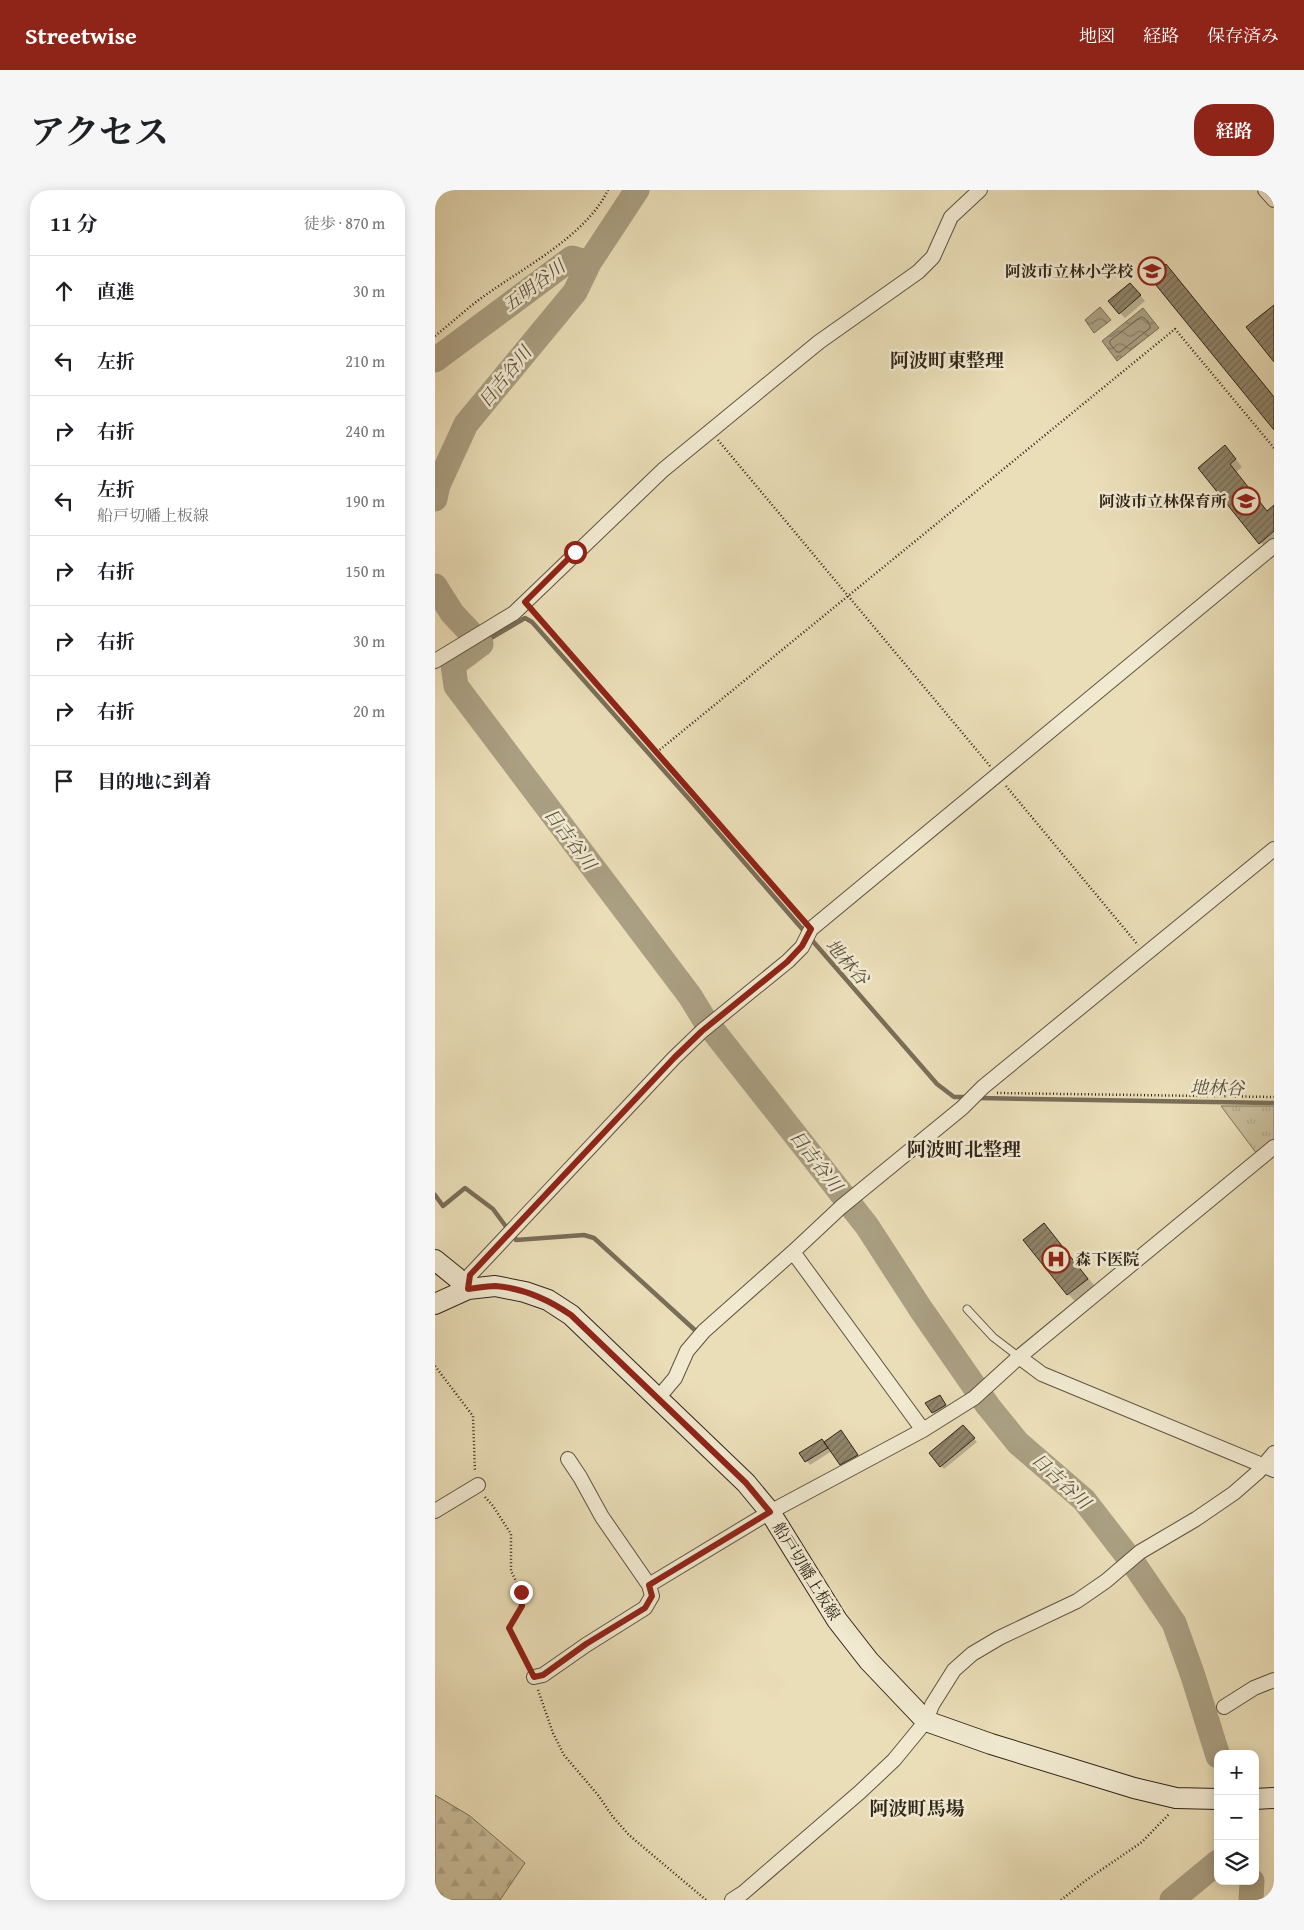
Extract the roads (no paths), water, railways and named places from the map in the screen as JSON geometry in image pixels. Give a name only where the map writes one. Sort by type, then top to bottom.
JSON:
[{"type":"main road","points":[[435,1260],[468,1289]]},
{"type":"main road","name":"船戸切幡上板線","points":[[435,1304],[468,1289],[495,1286],[525,1292],[548,1300],[571,1315],[746,1483],[770,1512],[837,1620],[869,1661],[926,1721],[991,1744],[1125,1785],[1176,1798],[1214,1799]]},
{"type":"main road","points":[[1259,1798],[1274,1798]]},
{"type":"street","points":[[438,659],[514,613],[655,476],[819,342],[918,272],[933,257],[951,217],[980,190]]},
{"type":"street","points":[[1265,190],[1274,200]]},
{"type":"street","points":[[468,1289],[470,1275],[674,1058],[702,1031],[787,962],[802,946],[808,934],[1274,546]]},
{"type":"street","points":[[658,1398],[675,1378],[687,1351],[704,1331],[841,1207],[1274,849]]},
{"type":"street","points":[[649,1585],[770,1512],[923,1430],[980,1393],[1019,1356],[1274,1146]]},
{"type":"street","points":[[793,1252],[923,1430]]},
{"type":"street","points":[[1019,1356],[1042,1374],[1269,1467]]},
{"type":"street","points":[[732,1900],[743,1893],[860,1792],[894,1760],[926,1721],[932,1705],[954,1670],[972,1654],[999,1638],[1077,1601],[1106,1582],[1140,1552],[1196,1519],[1234,1493],[1258,1472],[1269,1467],[1274,1453]]},
{"type":"street","points":[[534,1677],[543,1675],[586,1644],[645,1608],[652,1596],[649,1585],[601,1518],[580,1477],[567,1459]]},
{"type":"street","points":[[435,1511],[478,1485]]},
{"type":"street","points":[[1224,1707],[1255,1688],[1274,1680]]},
{"type":"lane","points":[[967,1309],[993,1337],[1019,1356]]},
{"type":"water","points":[[1100,307],[1111,320],[1094,333],[1085,320]]},
{"type":"water","points":[[1143,308],[1159,328],[1117,361],[1102,341]]},
{"type":"waterway","name":"日吉谷川","points":[[435,499],[438,485],[466,424],[575,292],[589,263],[637,190]]},
{"type":"waterway","name":"五明谷川","points":[[435,360],[572,258],[589,263]]},
{"type":"waterway","name":"日吉谷川","points":[[435,586],[452,613],[481,644],[453,665],[456,686],[690,996],[704,1019],[867,1226],[920,1308],[988,1406],[1018,1443],[1084,1500],[1136,1567],[1174,1623],[1216,1750]]},
{"type":"waterway","name":"地林谷","points":[[481,644],[525,618],[532,622],[937,1084],[954,1097],[968,1097]]},
{"type":"waterway","name":"地林谷","points":[[978,1098],[1274,1103]]},
{"type":"waterway","points":[[435,1195],[443,1206],[465,1188],[493,1209],[507,1228]]},
{"type":"waterway","points":[[514,1236],[516,1240],[584,1235],[594,1238],[697,1332]]},
{"type":"waterway","name":"日吉谷川","points":[[1172,1900],[1214,1865]]},
{"type":"waterway","points":[[1251,1900],[1252,1885]]},
{"type":"place","name":"阿波市立林小学校","points":[[1152,271]]},
{"type":"place","name":"阿波市立林保育所","points":[[1246,501]]},
{"type":"place","name":"森下医院","points":[[1056,1259]]},
{"type":"district","name":"阿波町東整理","points":[[947,360]]},
{"type":"district","name":"阿波町北整理","points":[[964,1149]]},
{"type":"district","name":"阿波町馬場","points":[[917,1808]]}]
